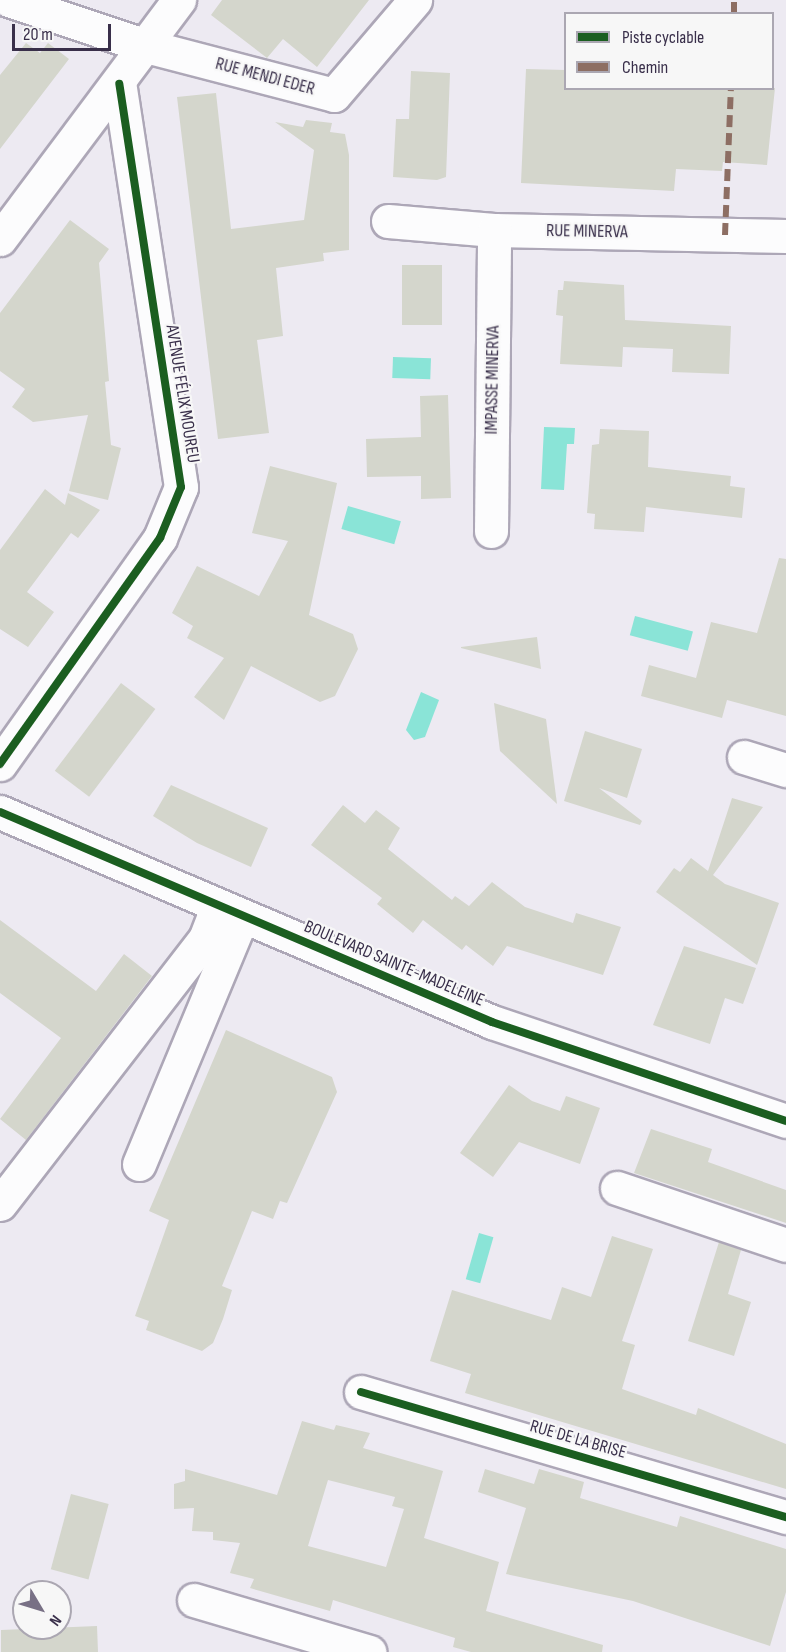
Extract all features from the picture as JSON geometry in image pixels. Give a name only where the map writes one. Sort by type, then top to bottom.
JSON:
[{"type":"street","name":"RUE MENDI EDER","points":[[9,0],[146,46],[334,95],[415,0]]},
{"type":"street","points":[[0,238],[179,0]]},
{"type":"street","name":"AVENUE FÉLIX MOUREU","points":[[0,764],[160,538],[181,487],[118,84]]},
{"type":"street","name":"RUE MINERVA","points":[[388,220],[495,230],[786,236]]},
{"type":"street","name":"IMPASSE MINERVA","points":[[491,531],[495,230]]},
{"type":"street","points":[[744,757],[786,770]]},
{"type":"street","name":"BOULEVARD SAINTE-MADELEINE","points":[[0,812],[492,1022],[786,1121]]},
{"type":"street","points":[[140,1164],[230,911]]},
{"type":"street","points":[[0,1204],[205,939],[230,911]]},
{"type":"street","points":[[617,1188],[786,1245]]},
{"type":"street","name":"RUE DE LA BRISE","points":[[361,1392],[786,1517]]},
{"type":"street","points":[[194,1600],[369,1652]]},
{"type":"shaded area","points":[[393,357],[431,358],[430,379],[392,378]]},
{"type":"shaded area","points":[[544,427],[575,428],[574,444],[567,444],[564,490],[541,489]]},
{"type":"shaded area","points":[[348,506],[401,521],[394,544],[341,529]]},
{"type":"shaded area","points":[[635,616],[693,632],[688,651],[630,635]]},
{"type":"shaded area","points":[[421,692],[439,700],[425,737],[414,740],[406,730]]},
{"type":"shaded area","points":[[479,1233],[493,1237],[480,1283],[466,1279]]},
{"type":"building","points":[[222,0],[369,0],[317,67],[283,39],[267,58],[211,15]]},
{"type":"building","points":[[26,43],[40,53],[48,43],[69,59],[0,149],[0,75]]},
{"type":"building","points":[[526,69],[564,70],[564,90],[774,90],[775,88],[767,165],[723,162],[722,171],[676,169],[674,191],[521,183]]},
{"type":"building","points":[[411,71],[450,73],[446,177],[437,180],[393,177],[396,119],[409,119]]},
{"type":"building","points":[[216,93],[231,229],[304,220],[314,150],[275,122],[303,127],[306,120],[332,123],[330,132],[345,134],[349,155],[349,250],[323,253],[324,261],[276,268],[283,336],[257,340],[269,433],[218,439],[177,97]]},
{"type":"building","points":[[70,220],[109,249],[99,263],[109,381],[105,382],[111,445],[121,448],[108,500],[69,491],[88,415],[33,422],[12,407],[25,389],[0,371],[0,313]]},
{"type":"building","points":[[402,265],[442,265],[442,325],[402,325]]},
{"type":"building","points":[[564,281],[624,285],[625,320],[731,326],[729,374],[672,372],[673,349],[623,347],[622,367],[560,364],[563,316],[556,315],[558,290],[563,290]]},
{"type":"building","points":[[448,395],[451,498],[421,499],[421,476],[367,477],[366,439],[421,437],[420,396]]},
{"type":"building","points":[[600,429],[649,431],[648,467],[731,476],[730,486],[745,488],[742,518],[646,507],[644,532],[594,529],[595,514],[587,513],[592,445],[599,444]]},
{"type":"building","points":[[270,466],[337,483],[309,615],[353,634],[358,649],[335,696],[320,702],[251,666],[224,720],[194,697],[224,658],[187,638],[193,626],[172,613],[197,566],[259,596],[288,541],[252,533]]},
{"type":"building","points":[[45,489],[65,505],[68,493],[100,510],[78,538],[71,533],[27,592],[54,612],[28,647],[0,629],[0,550]]},
{"type":"building","points":[[779,558],[786,559],[786,716],[727,700],[722,718],[641,696],[649,665],[696,678],[711,622],[757,633]]},
{"type":"building","points":[[537,637],[541,669],[461,648],[461,647]]},
{"type":"building","points":[[121,683],[155,709],[89,797],[55,771]]},
{"type":"building","points":[[494,703],[546,719],[557,804],[500,751]]},
{"type":"building","points":[[585,731],[642,749],[627,798],[599,788],[642,821],[640,825],[564,801]]},
{"type":"building","points":[[171,785],[268,828],[251,867],[197,843],[153,816]]},
{"type":"building","points":[[732,798],[763,807],[713,875],[725,884],[779,903],[757,965],[656,892],[674,868],[680,872],[691,858],[708,871]]},
{"type":"building","points":[[343,805],[365,823],[376,810],[400,828],[388,849],[452,900],[455,896],[469,906],[492,882],[525,907],[573,923],[576,913],[621,927],[603,975],[507,946],[493,966],[466,945],[462,950],[423,920],[413,933],[377,904],[382,898],[311,845]]},
{"type":"building","points":[[0,920],[96,991],[124,954],[152,976],[26,1140],[0,1119],[61,1038],[0,993]]},
{"type":"building","points":[[684,946],[756,968],[743,1004],[725,998],[710,1044],[653,1025]]},
{"type":"building","points":[[226,1030],[332,1077],[337,1092],[287,1203],[280,1201],[273,1219],[252,1211],[222,1286],[232,1290],[223,1319],[213,1343],[202,1351],[146,1330],[149,1321],[135,1316],[169,1220],[149,1211]]},
{"type":"building","points":[[509,1085],[532,1101],[560,1111],[566,1096],[600,1108],[580,1164],[519,1142],[493,1177],[460,1153]]},
{"type":"building","points":[[651,1129],[712,1149],[708,1162],[786,1190],[786,1223],[634,1173]]},
{"type":"building","points":[[612,1236],[653,1249],[622,1341],[635,1345],[622,1389],[696,1415],[698,1408],[786,1444],[786,1489],[465,1393],[471,1374],[430,1361],[452,1290],[551,1320],[562,1287],[591,1297]]},
{"type":"building","points":[[719,1242],[741,1250],[728,1294],[751,1302],[734,1356],[688,1341]]},
{"type":"building","points":[[302,1421],[334,1430],[336,1425],[370,1433],[363,1448],[443,1471],[424,1538],[499,1562],[486,1611],[603,1645],[602,1652],[471,1652],[453,1647],[455,1638],[333,1600],[330,1611],[250,1588],[254,1579],[230,1573],[240,1543],[213,1540],[213,1532],[192,1531],[194,1508],[174,1509],[174,1484],[185,1481],[185,1469],[277,1495]],"holes":[[[328,1480],[395,1497],[392,1506],[404,1509],[386,1567],[308,1546]]]},
{"type":"building","points":[[485,1469],[534,1484],[539,1469],[584,1482],[580,1498],[677,1527],[680,1516],[786,1549],[786,1592],[770,1646],[633,1601],[506,1574],[526,1508],[478,1492]]},
{"type":"building","points":[[71,1494],[109,1504],[88,1579],[51,1569]]},
{"type":"building","points":[[97,1626],[98,1652],[1,1652],[1,1630],[12,1630],[12,1640],[72,1640],[72,1627]]},
{"type":"marked path","points":[[734,0],[734,12]]},
{"type":"marked path","points":[[725,235],[731,90]]},
{"type":"cycle path","points":[[0,764],[160,538],[181,487],[119,84]]},
{"type":"cycle path","points":[[0,812],[492,1022],[786,1121]]},
{"type":"cycle path","points":[[361,1392],[786,1517]]}]
